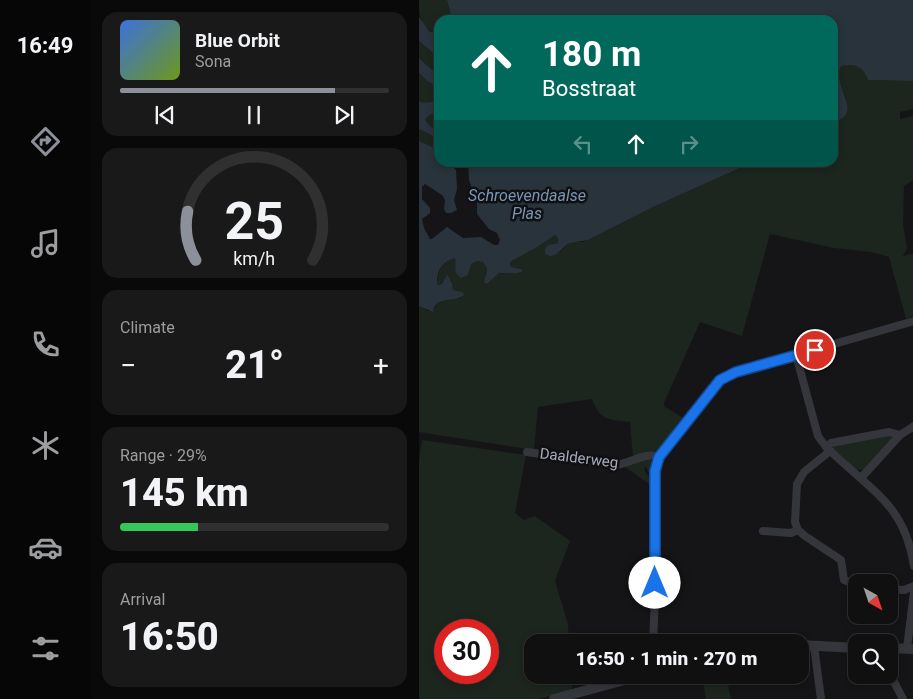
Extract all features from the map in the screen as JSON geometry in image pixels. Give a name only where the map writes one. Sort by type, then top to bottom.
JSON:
[{"type":"street","points":[[653,634],[655,471],[659,457],[711,390],[720,380],[736,372],[913,321]]},
{"type":"street","points":[[796,355],[818,436],[828,449],[877,492],[896,515],[909,543],[913,566]]},
{"type":"street","points":[[861,478],[900,435],[913,426]]},
{"type":"street","points":[[848,582],[844,580],[842,576],[843,564],[838,556],[798,530],[795,522],[797,484],[804,472],[828,449],[831,443],[889,432],[900,435]]},
{"type":"street","name":"Daalderweg","points":[[527,452],[615,465],[627,464],[646,456],[655,455],[659,457]]},
{"type":"street","points":[[763,531],[791,533],[798,530]]},
{"type":"street","points":[[898,590],[904,590],[913,586]]},
{"type":"street","points":[[910,648],[913,592]]},
{"type":"street","points":[[809,646],[848,648]]},
{"type":"street","points":[[814,646],[821,699]]},
{"type":"street","points":[[554,699],[610,684]]},
{"type":"street","points":[[895,684],[903,699]]},
{"type":"shaded area","points":[[419,0],[447,0],[451,15],[434,15],[434,32],[424,26],[419,12]]},
{"type":"shaded area","points":[[419,41],[434,54],[434,72],[419,58]]},
{"type":"shaded area","points":[[852,64],[858,66],[866,74],[868,80],[913,81],[913,109],[900,112],[900,119],[913,116],[913,180],[904,186],[903,224],[907,248],[903,256],[913,254],[913,316],[906,319],[889,257],[871,252],[834,248],[770,234],[742,336],[700,322],[664,403],[664,406],[683,418],[661,447],[655,451],[633,459],[630,422],[602,416],[592,399],[538,407],[534,450],[419,432],[419,306],[428,311],[434,309],[439,302],[460,298],[463,292],[453,290],[452,283],[447,274],[442,284],[438,285],[439,272],[447,261],[455,257],[456,261],[468,275],[471,264],[478,261],[483,262],[487,269],[485,274],[487,284],[499,273],[511,274],[521,272],[521,269],[511,267],[510,263],[515,258],[532,250],[555,235],[558,238],[558,243],[548,245],[560,252],[570,242],[588,240],[651,208],[742,167],[838,167],[838,120],[844,116],[847,106],[838,76],[841,66]]},
{"type":"shaded area","points":[[419,73],[434,85],[434,102],[419,101]]},
{"type":"shaded area","points":[[434,112],[434,128],[425,120],[427,116]]},
{"type":"shaded area","points":[[419,129],[434,136],[434,148],[419,141]]},
{"type":"shaded area","points":[[888,434],[892,437],[892,440],[862,470],[856,469],[832,448],[835,444]]},
{"type":"shaded area","points":[[422,440],[526,455],[515,513],[524,520],[535,516],[570,541],[555,581],[568,624],[569,634],[524,634],[524,684],[572,684],[572,690],[539,699],[419,699],[419,461]]},
{"type":"shaded area","points":[[649,458],[653,463],[652,474],[649,473],[646,467],[644,468],[646,474],[652,477],[652,486],[625,467]]},
{"type":"shaded area","points":[[704,684],[728,684],[731,699],[706,699]]},
{"type":"water","points":[[447,0],[913,0],[913,81],[868,80],[864,71],[858,67],[854,65],[841,66],[839,79],[846,100],[847,112],[844,117],[838,120],[838,15],[451,15]]},
{"type":"water","points":[[419,17],[429,31],[434,33],[434,54],[419,41]]},
{"type":"water","points":[[419,58],[434,72],[434,85],[427,81],[419,73]]},
{"type":"water","points":[[419,101],[434,102],[434,113],[425,120],[434,128],[434,136],[419,129]]},
{"type":"water","name":"Schroevendaalse Plas","points":[[419,141],[434,148],[434,167],[453,167],[456,170],[457,189],[454,200],[457,210],[451,213],[446,213],[444,209],[445,200],[442,195],[425,184],[422,187],[422,199],[430,208],[430,213],[422,219],[430,239],[447,227],[463,238],[481,237],[494,245],[498,245],[500,240],[497,233],[489,229],[477,214],[477,203],[469,180],[468,167],[742,167],[651,208],[588,240],[572,242],[555,255],[545,254],[545,249],[548,245],[558,243],[558,238],[555,235],[510,263],[511,267],[523,271],[499,273],[487,284],[484,282],[487,269],[483,262],[478,261],[471,264],[468,275],[461,278],[456,271],[455,258],[451,259],[444,264],[437,276],[438,285],[442,284],[447,274],[452,283],[453,290],[463,292],[464,295],[437,303],[433,312],[419,306]]},
{"type":"route","points":[[655,583],[655,471],[659,457],[720,380],[736,372],[815,350]]}]
